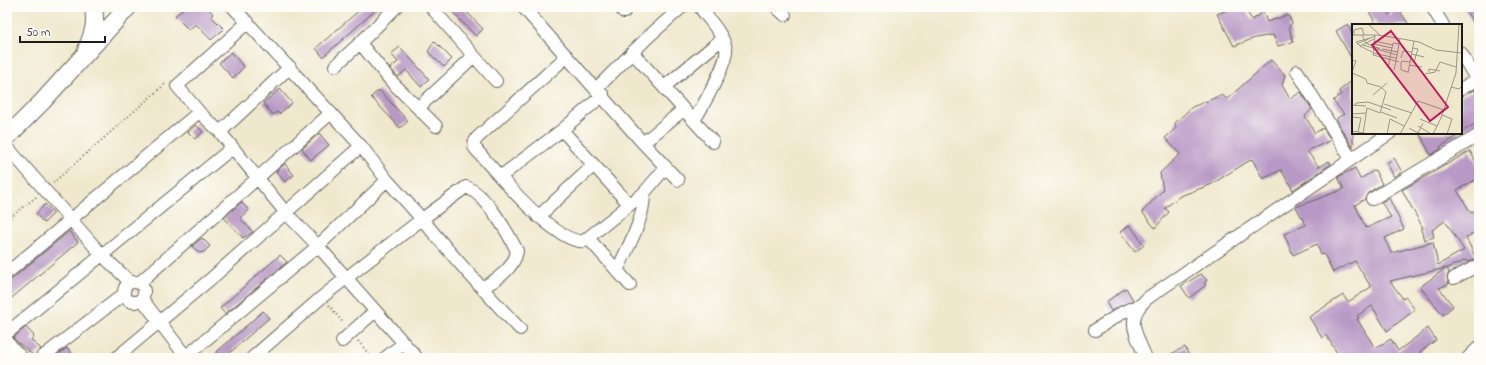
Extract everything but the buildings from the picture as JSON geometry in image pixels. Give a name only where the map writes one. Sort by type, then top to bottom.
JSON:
[{"type":"main road","points":[[85,53],[94,32],[95,13],[93,7]]},
{"type":"main road","points":[[7,137],[42,102],[128,7]]},
{"type":"street","points":[[234,7],[361,146],[387,180],[422,219],[452,256],[520,329]]},
{"type":"street","points":[[336,66],[396,7]]},
{"type":"street","points":[[431,7],[496,81]]},
{"type":"street","points":[[523,7],[643,144],[678,180]]},
{"type":"street","points":[[500,177],[562,130],[599,92],[632,52],[682,7]]},
{"type":"street","points":[[694,121],[702,109],[726,55],[722,38],[700,7]]},
{"type":"street","points":[[1432,7],[1442,24]]},
{"type":"street","points":[[248,22],[177,86],[259,177],[286,213],[318,246],[417,358]]},
{"type":"street","points":[[664,87],[722,38]]},
{"type":"street","points":[[360,43],[391,81],[436,126]]},
{"type":"street","points":[[632,52],[713,142]]},
{"type":"street","points":[[1462,55],[1478,82],[1462,89]]},
{"type":"street","points":[[418,108],[474,56]]},
{"type":"street","points":[[567,56],[477,138],[474,143],[474,147],[500,177],[538,217],[572,239],[581,242],[644,193],[666,167]]},
{"type":"street","points":[[220,132],[290,67]]},
{"type":"street","points":[[1297,71],[1351,160]]},
{"type":"street","points":[[643,144],[683,110]]},
{"type":"street","points":[[7,273],[72,221],[199,112]]},
{"type":"street","points":[[41,358],[124,294],[124,290],[135,283],[259,177],[331,113]]},
{"type":"street","points":[[562,130],[629,204]]},
{"type":"street","points":[[1095,330],[1123,312],[1138,306],[1389,134]]},
{"type":"street","points":[[1372,199],[1479,135]]},
{"type":"street","points":[[116,358],[286,213],[361,146]]},
{"type":"street","points":[[7,147],[102,255],[145,290],[142,299]]},
{"type":"street","points":[[7,333],[232,148]]},
{"type":"street","points":[[538,217],[594,165]]},
{"type":"street","points":[[142,299],[186,358],[318,246],[387,180]]},
{"type":"street","points":[[254,357],[346,278],[466,187],[475,192],[505,228],[517,252],[512,264],[495,280],[482,288]]},
{"type":"street","points":[[617,271],[644,208],[644,193]]},
{"type":"street","points":[[588,238],[630,286]]},
{"type":"street","points":[[1454,278],[1479,265]]},
{"type":"street","points":[[124,294],[130,301],[134,302],[142,299]]},
{"type":"street","points":[[1138,306],[1133,318],[1134,330],[1146,358]]},
{"type":"street","points":[[342,341],[375,311]]},
{"type":"street","points":[[7,342],[22,358]]},
{"type":"street","points":[[385,358],[404,342]]},
{"type":"street","points":[[1468,358],[1479,347]]},
{"type":"path","points":[[7,220],[44,190],[162,86],[166,84],[177,86]]}]
